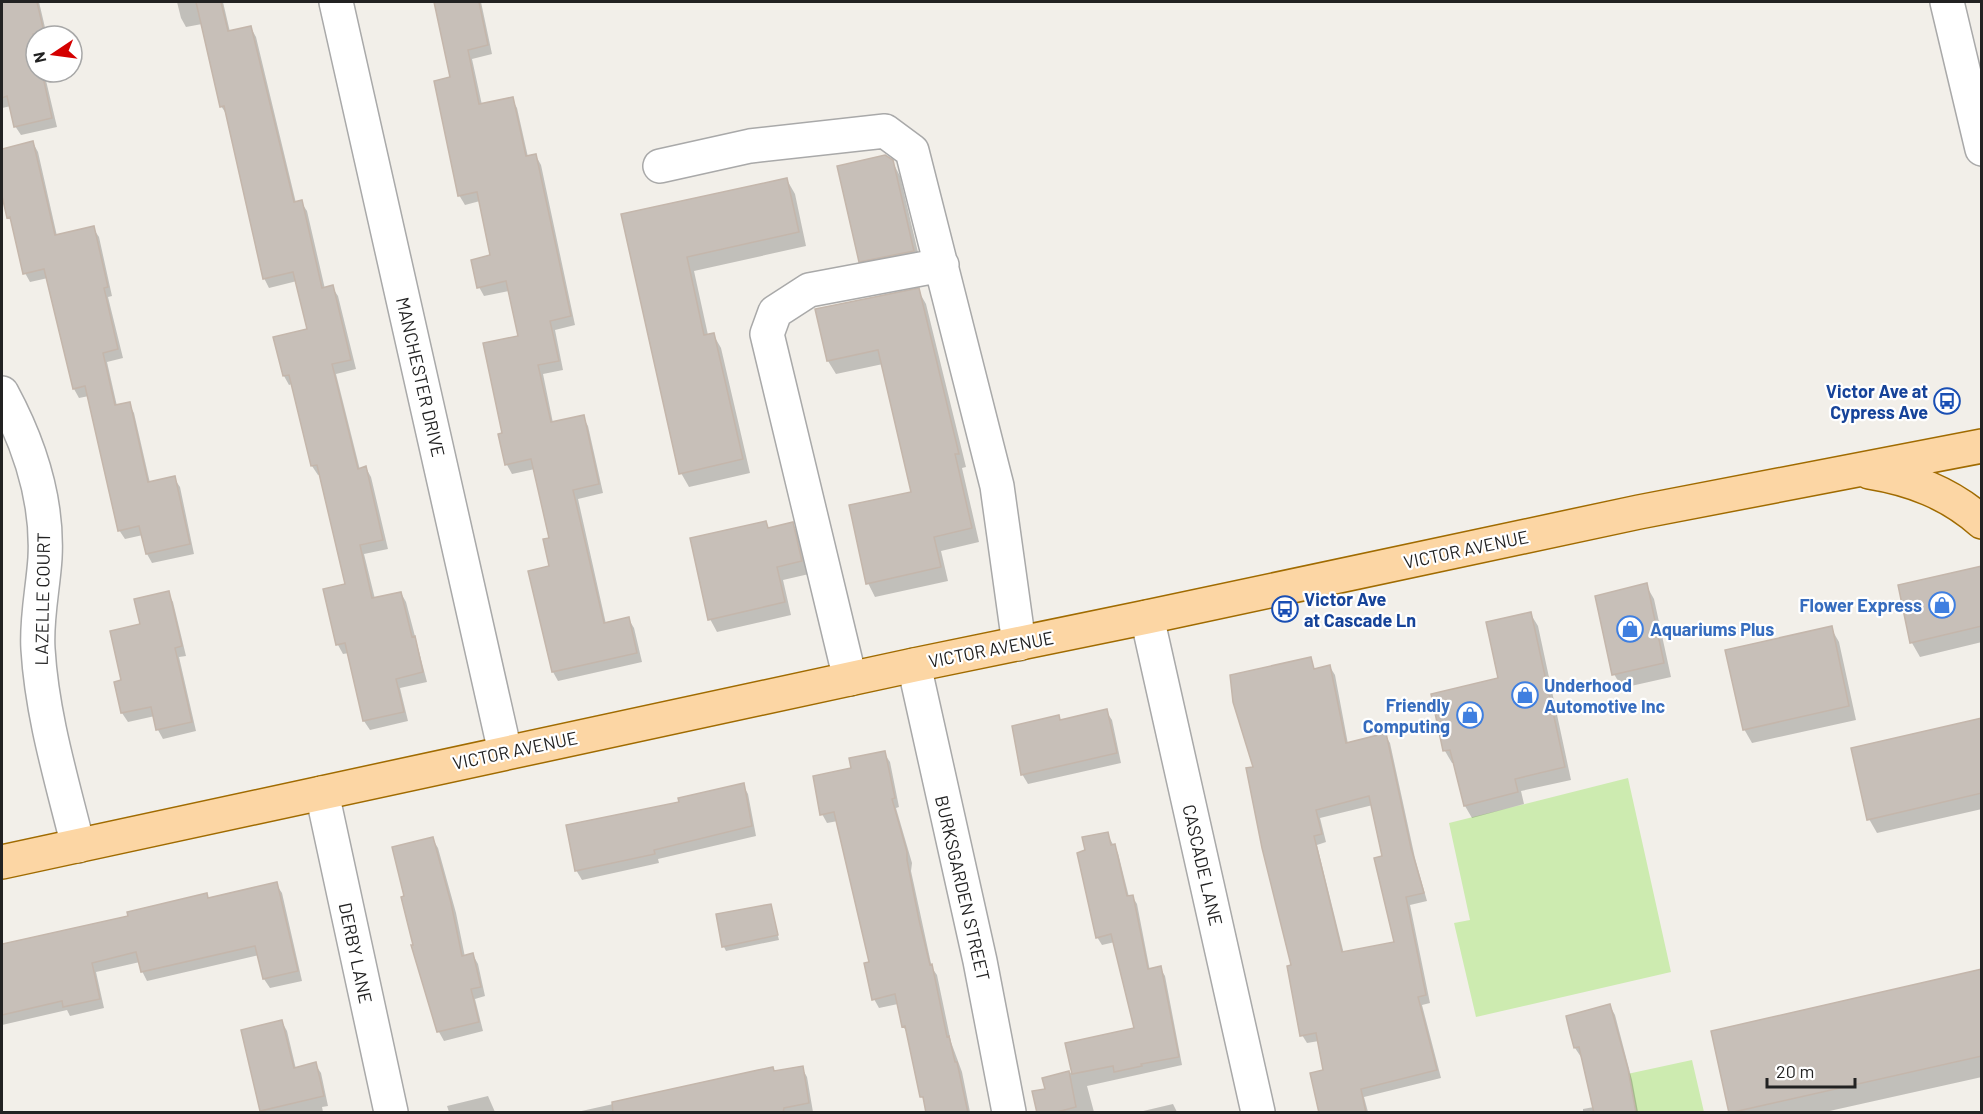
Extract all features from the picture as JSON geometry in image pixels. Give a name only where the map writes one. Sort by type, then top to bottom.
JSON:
[{"type":"main road","name":"VICTOR AVENUE","points":[[2,862],[914,664],[1019,644],[1628,514],[1982,446]]},
{"type":"main road","points":[[1856,469],[1900,477],[1929,488],[1952,498],[1982,522]]},
{"type":"street","name":"MANCHESTER DRIVE","points":[[336,2],[506,752]]},
{"type":"street","points":[[1947,2],[1982,148]]},
{"type":"street","points":[[660,166],[750,146],[885,131],[912,152],[997,486],[1019,644]]},
{"type":"street","points":[[850,679],[766,334],[775,312],[809,290],[942,265]]},
{"type":"street","name":"LAZELLE COURT","points":[[2,393],[31,456],[40,501],[45,556],[38,616],[41,683],[78,846]]},
{"type":"street","name":"CASCADE LANE","points":[[1147,617],[1258,1113]]},
{"type":"street","name":"BURKSGARDEN STREET","points":[[914,664],[980,961],[1009,1113]]},
{"type":"street","name":"DERBY LANE","points":[[322,793],[391,1113]]},
{"type":"green space","points":[[1628,778],[1671,972],[1476,1017],[1454,923],[1470,920],[1449,823]]},
{"type":"green space","points":[[1692,1060],[1704,1112],[1636,1112],[1618,1076]]},
{"type":"building","points":[[2,2],[37,2],[42,24],[24,24],[24,84],[45,84],[52,118],[14,127],[7,96],[2,98]]},
{"type":"building","points":[[196,2],[221,2],[228,31],[251,26],[294,202],[302,200],[322,288],[333,285],[351,360],[332,364],[358,469],[366,466],[383,540],[360,545],[372,598],[401,592],[412,637],[415,636],[423,672],[396,679],[404,712],[363,721],[345,643],[336,645],[323,589],[345,584],[317,465],[311,466],[289,375],[283,376],[273,337],[307,329],[293,272],[263,279],[224,106],[220,107]]},
{"type":"building","points":[[434,2],[479,2],[488,45],[468,50],[479,104],[513,97],[526,156],[536,154],[571,316],[550,321],[559,361],[538,365],[551,422],[584,415],[599,484],[573,490],[604,623],[629,617],[637,653],[552,672],[528,571],[549,566],[543,539],[549,538],[531,459],[505,465],[498,434],[502,433],[483,343],[518,336],[506,281],[477,288],[471,260],[490,255],[477,192],[458,196],[434,81],[450,77]]},
{"type":"building","points":[[33,141],[55,235],[94,226],[108,287],[104,288],[118,349],[103,353],[115,405],[130,402],[148,482],[175,476],[190,544],[146,554],[139,526],[118,531],[85,386],[73,389],[44,269],[23,274],[10,217],[7,218],[2,196],[2,149]]},
{"type":"building","points":[[885,155],[893,160],[914,251],[859,262],[837,166]]},
{"type":"building","points":[[787,178],[799,232],[687,257],[704,335],[714,333],[743,459],[679,474],[621,214]]},
{"type":"building","points":[[919,288],[959,454],[955,454],[972,528],[934,537],[941,567],[866,584],[849,505],[911,492],[878,350],[827,361],[815,309]]},
{"type":"building","points":[[766,521],[768,528],[793,522],[802,561],[777,567],[785,602],[708,620],[690,538]]},
{"type":"building","name":"Flower Express","points":[[1982,566],[1982,626],[1910,643],[1898,585]]},
{"type":"building","name":"Aquariums Plus","points":[[1647,583],[1664,663],[1612,675],[1595,596]]},
{"type":"building","points":[[169,591],[182,646],[175,648],[192,722],[156,730],[151,707],[121,713],[114,682],[121,680],[110,631],[140,624],[134,599]]},
{"type":"building","points":[[1531,612],[1565,767],[1515,779],[1518,792],[1464,806],[1450,750],[1443,751],[1431,694],[1498,678],[1486,622]]},
{"type":"building","points":[[1832,626],[1849,706],[1743,730],[1725,650]]},
{"type":"building","points":[[1311,657],[1314,669],[1330,665],[1346,743],[1386,733],[1411,848],[1424,893],[1406,897],[1426,995],[1418,997],[1437,1070],[1361,1089],[1366,1113],[1319,1113],[1310,1073],[1323,1070],[1316,1033],[1300,1036],[1287,966],[1291,965],[1262,848],[1246,768],[1253,767],[1233,702],[1230,675]],"holes":[[[1369,796],[1382,856],[1374,858],[1394,942],[1342,952],[1314,836],[1322,834],[1316,810]]]},
{"type":"building","points":[[1107,709],[1117,753],[1021,775],[1012,726],[1059,715],[1060,720]]},
{"type":"building","points":[[1982,718],[1982,793],[1867,820],[1851,748]]},
{"type":"building","points":[[885,751],[895,798],[892,799],[907,852],[919,920],[930,965],[932,964],[947,1037],[949,1036],[955,1062],[957,1062],[968,1113],[926,1113],[895,994],[872,1000],[864,963],[869,962],[834,812],[820,815],[813,776],[851,768],[849,758]]},
{"type":"building","points":[[744,783],[752,826],[654,850],[655,854],[575,871],[566,825],[679,802],[678,798]]},
{"type":"building","points":[[1108,832],[1111,845],[1115,844],[1127,896],[1133,895],[1148,969],[1161,966],[1179,1057],[1114,1072],[1113,1066],[1072,1074],[1065,1043],[1134,1028],[1111,934],[1096,938],[1077,853],[1085,850],[1082,837]]},
{"type":"building","points":[[433,837],[451,903],[462,956],[473,953],[481,987],[471,989],[479,1022],[437,1032],[411,945],[413,945],[401,897],[404,896],[392,847]]},
{"type":"building","points":[[277,882],[298,971],[263,979],[255,946],[141,972],[136,952],[92,963],[100,999],[63,1007],[62,1001],[2,1015],[2,944],[128,916],[127,912],[207,893],[208,898]]},
{"type":"building","points":[[771,904],[778,935],[722,947],[716,914]]},
{"type":"building","points":[[1982,969],[1982,1056],[1729,1113],[1711,1031]]},
{"type":"building","points":[[1610,1004],[1628,1069],[1636,1113],[1594,1113],[1579,1047],[1574,1048],[1570,1033],[1566,1016]]},
{"type":"building","points":[[282,1020],[294,1068],[316,1062],[324,1096],[260,1111],[241,1030]]},
{"type":"building","points":[[803,1066],[809,1103],[784,1108],[783,1113],[613,1113],[612,1102],[773,1067],[774,1071]]},
{"type":"building","points":[[1069,1071],[1076,1107],[1053,1113],[1037,1113],[1032,1091],[1045,1089],[1042,1078]]},
{"type":"place","name":"Victor Ave at Cypress Ave","points":[[1947,401]]},
{"type":"place","name":"Flower Express","points":[[1942,605]]},
{"type":"place","name":"Victor Ave at Cascade Ln","points":[[1285,609]]},
{"type":"place","name":"Aquariums Plus","points":[[1630,629]]},
{"type":"place","name":"Underhood Automotive Inc","points":[[1525,695]]},
{"type":"place","name":"Friendly Computing","points":[[1470,715]]}]
